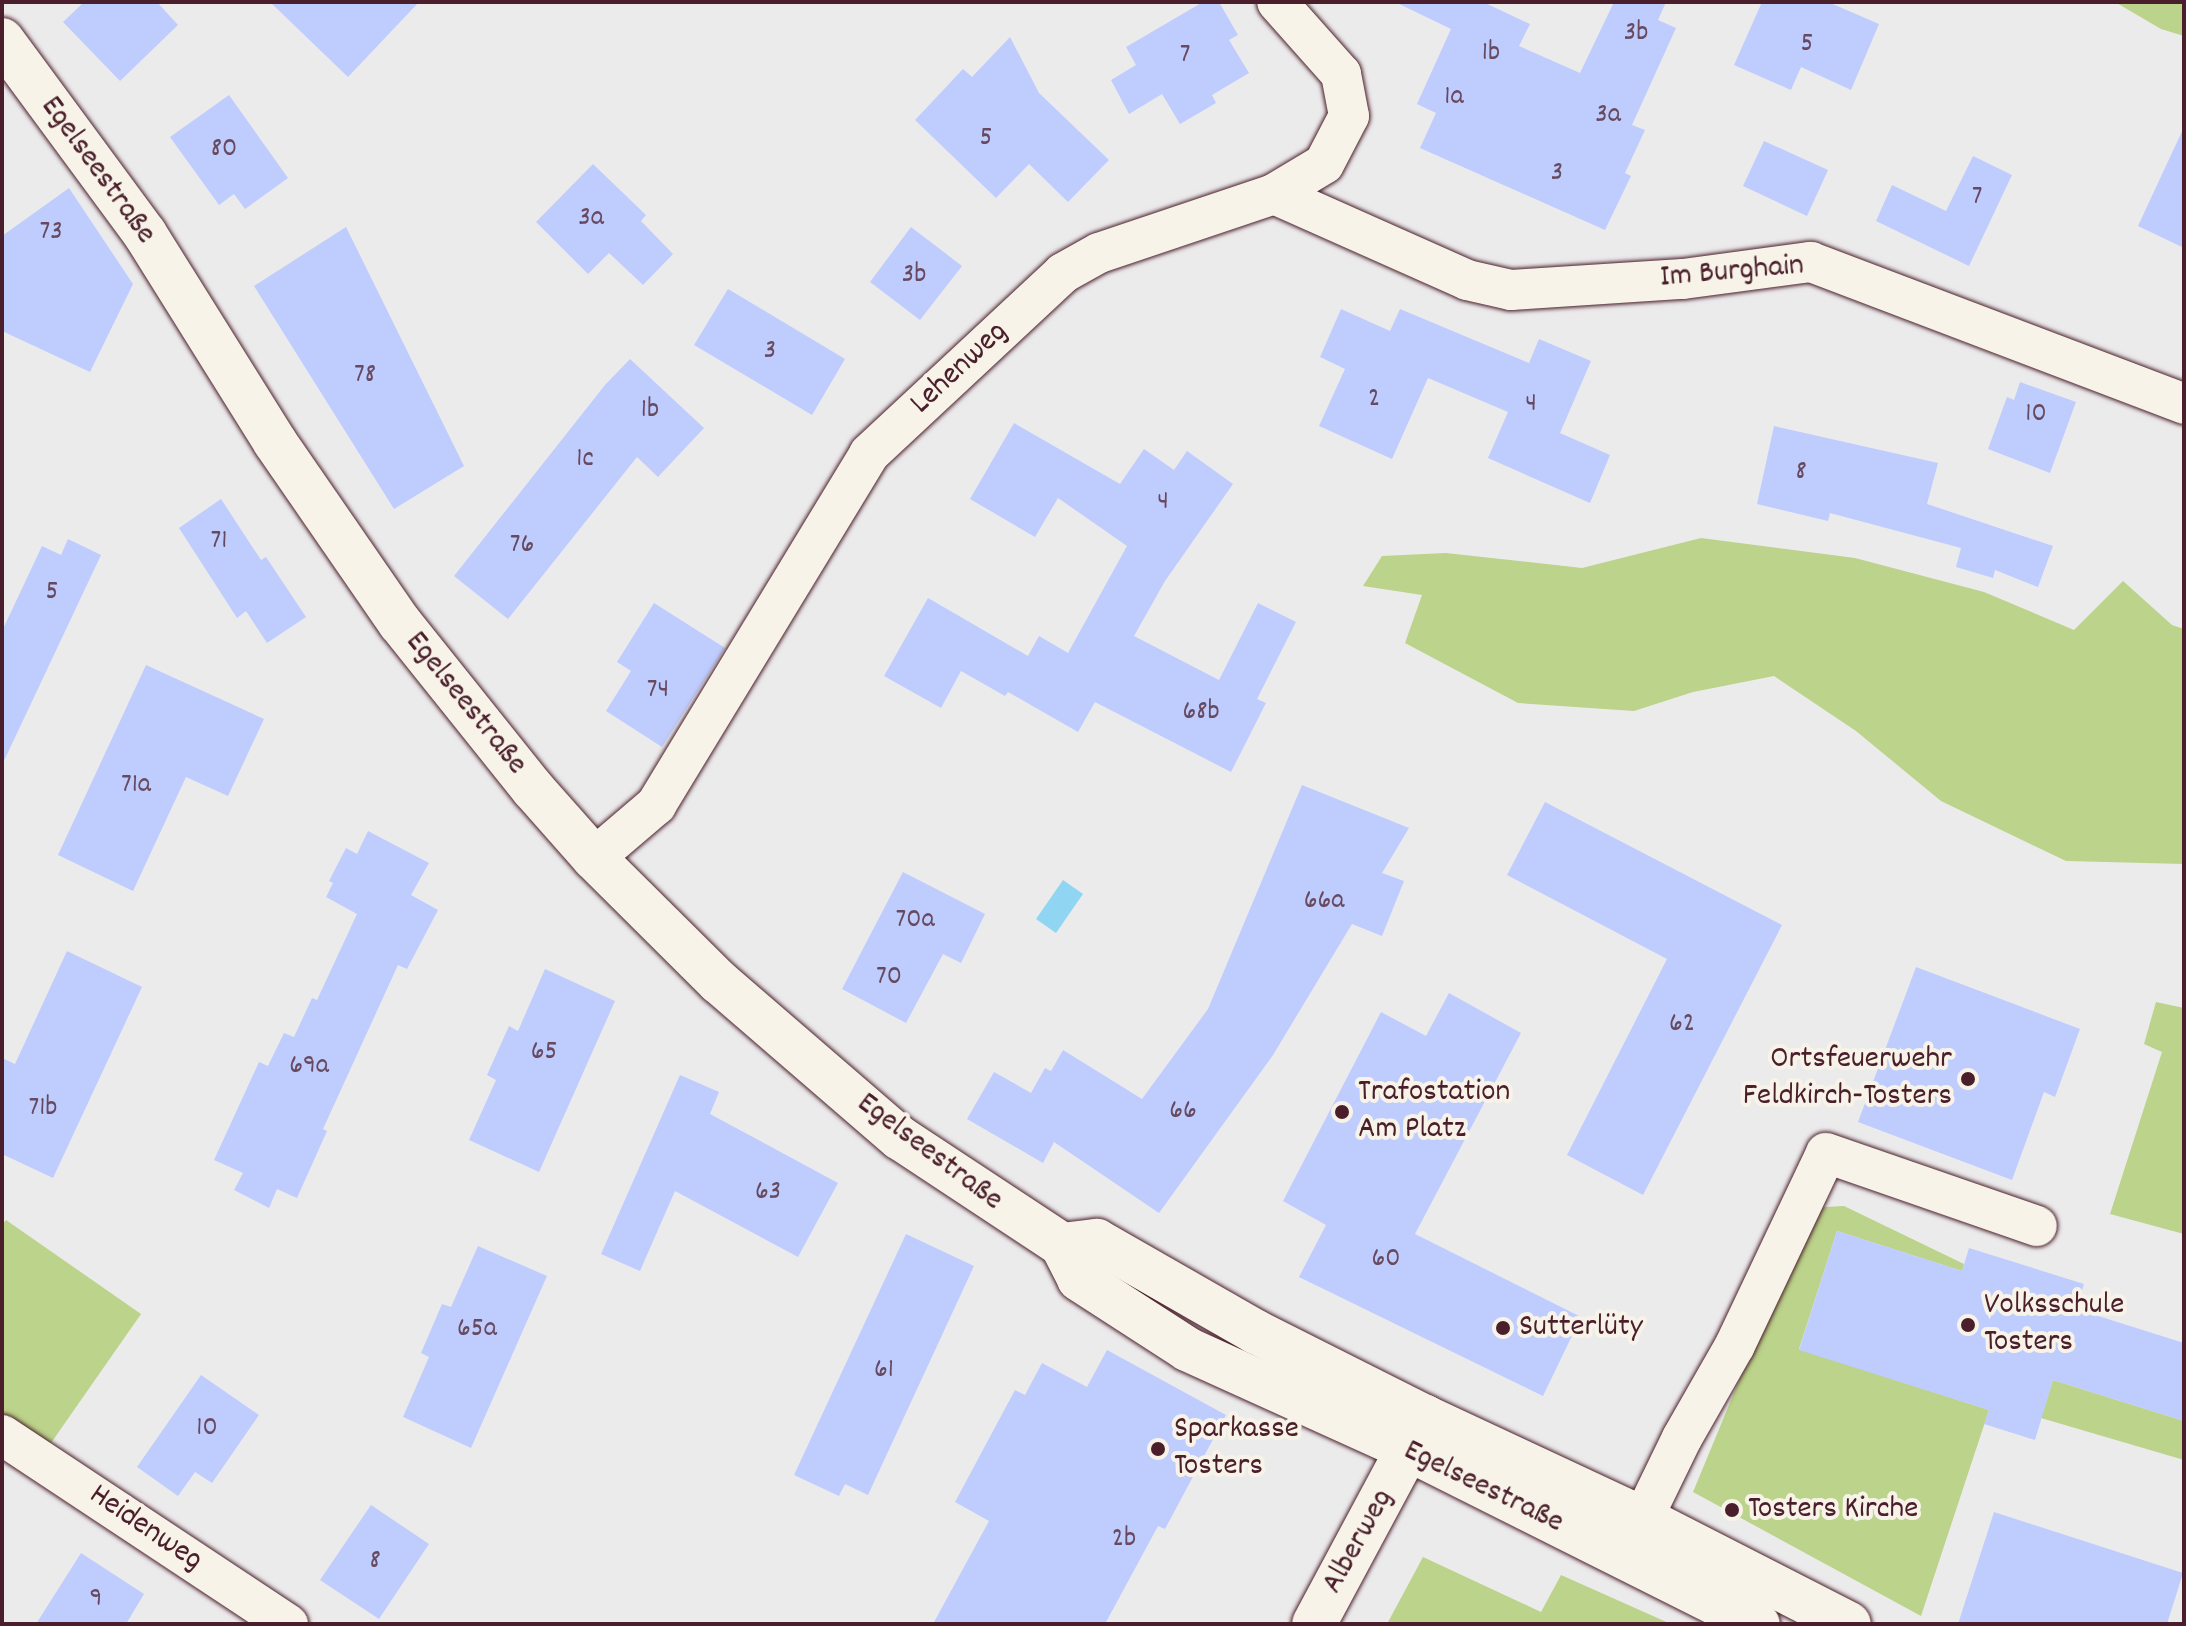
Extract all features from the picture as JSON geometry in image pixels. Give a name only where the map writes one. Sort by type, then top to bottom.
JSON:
[{"type":"main road","name":"Egelseestraße","points":[[2,40],[145,234],[275,442],[400,623],[533,789],[594,858],[719,982],[900,1138],[1062,1245],[1097,1241],[1418,1434],[1634,1538],[1849,1624]]},
{"type":"main road","name":"Alberweg","points":[[1314,1624],[1418,1434]]},
{"type":"main road","name":"Egelseestraße","points":[[1634,1538],[1758,1624]]},
{"type":"street","name":"Lehenweg","points":[[594,858],[656,805],[869,454],[1063,273],[1099,253],[1274,194],[1324,164],[1349,116],[1341,74],[1277,2]]},
{"type":"street","name":"Im Burghain","points":[[1274,194],[1467,280],[1511,290],[1683,279],[1811,262],[2184,404]]},
{"type":"street","points":[[1634,1538],[1682,1438],[1735,1345],[1826,1153],[2037,1226]]},
{"type":"street","name":"Heidenweg","points":[[2,1435],[288,1624]]},
{"type":"green space","points":[[2115,2],[2184,2],[2184,36],[2161,29]]},
{"type":"green space","points":[[1701,538],[1855,558],[1984,592],[2074,630],[2123,581],[2172,625],[2184,629],[2184,864],[2066,861],[1941,801],[1856,731],[1774,676],[1693,692],[1634,711],[1518,703],[1405,643],[1422,595],[1363,586],[1382,556],[1446,553],[1582,568]]},
{"type":"green space","points":[[2156,1002],[2184,1008],[2184,1234],[2110,1214],[2162,1052],[2144,1044]]},
{"type":"green space","points":[[1844,1206],[1964,1264],[1962,1271],[1837,1231],[1799,1349],[1989,1410],[1921,1616],[1693,1492],[1808,1214],[1825,1207]]},
{"type":"green space","points":[[6,1220],[141,1314],[44,1453],[2,1423],[2,1225]]},
{"type":"green space","points":[[2053,1380],[2184,1421],[2184,1460],[2041,1418]]},
{"type":"green space","points":[[1423,1557],[1541,1612],[1561,1575],[1671,1624],[1387,1624]]},
{"type":"water","points":[[1063,880],[1083,894],[1056,933],[1036,919]]},
{"type":"building","points":[[84,2],[157,2],[178,25],[120,81],[63,22]]},
{"type":"building","points":[[270,2],[419,2],[348,77]]},
{"type":"building","points":[[1203,2],[1219,2],[1238,35],[1229,40],[1249,73],[1212,95],[1216,103],[1180,124],[1162,94],[1129,114],[1111,80],[1136,65],[1126,47]]},
{"type":"building","points":[[1395,2],[1483,2],[1530,24],[1519,46],[1580,73],[1614,2],[1666,2],[1658,20],[1676,28],[1632,125],[1645,130],[1625,173],[1631,176],[1605,230],[1420,148],[1436,113],[1417,104],[1451,29]]},
{"type":"building","points":[[1762,2],[1828,2],[1879,24],[1851,90],[1801,67],[1791,90],[1734,65]]},
{"type":"building","points":[[1010,37],[1039,93],[1109,160],[1068,202],[1029,164],[996,198],[915,120],[963,69],[972,77]]},
{"type":"building","points":[[229,95],[288,178],[245,209],[234,194],[219,205],[170,137]]},
{"type":"building","points":[[2184,127],[2184,248],[2138,226]]},
{"type":"building","points":[[1764,141],[1828,170],[1807,216],[1743,186]]},
{"type":"building","points":[[1973,156],[2012,175],[1969,266],[1876,221],[1892,185],[1946,211]]},
{"type":"building","points":[[593,164],[646,215],[641,221],[673,254],[643,285],[609,253],[588,274],[536,222]]},
{"type":"building","points":[[69,188],[133,284],[90,372],[2,331],[2,236]]},
{"type":"building","points":[[346,227],[464,466],[394,509],[254,286]]},
{"type":"building","points":[[911,227],[962,266],[920,320],[870,282]]},
{"type":"building","points":[[728,289],[845,359],[812,415],[694,345]]},
{"type":"building","points":[[1341,309],[1390,331],[1400,309],[1529,363],[1539,339],[1591,361],[1560,433],[1610,455],[1590,503],[1488,458],[1508,412],[1428,378],[1392,459],[1319,426],[1345,369],[1320,357]]},
{"type":"building","points":[[630,359],[704,428],[658,477],[637,457],[508,619],[454,576],[605,385]]},
{"type":"building","points":[[2020,382],[2076,402],[2050,473],[1988,449],[2007,397],[2014,400]]},
{"type":"building","points":[[1014,423],[1120,484],[1144,449],[1174,470],[1187,451],[1233,484],[1165,581],[1134,636],[1219,680],[1258,603],[1296,622],[1257,699],[1266,703],[1231,772],[1095,702],[1078,732],[1008,692],[1005,696],[961,671],[941,708],[884,676],[928,598],[1028,656],[1039,636],[1068,653],[1127,546],[1058,498],[1035,537],[970,499]]},
{"type":"building","points":[[1774,426],[1938,463],[1927,504],[2053,546],[2038,587],[1995,570],[1993,578],[1956,567],[1961,548],[1830,513],[1828,521],[1757,504]]},
{"type":"building","points":[[221,499],[261,560],[266,557],[306,617],[267,643],[246,611],[237,618],[179,528]]},
{"type":"building","points":[[68,539],[101,555],[2,765],[2,631],[42,546],[61,555]]},
{"type":"building","points":[[654,603],[725,648],[662,747],[606,711],[631,671],[617,662]]},
{"type":"building","points":[[146,665],[264,719],[228,796],[186,777],[133,891],[58,855]]},
{"type":"building","points":[[1302,785],[1409,828],[1382,873],[1404,881],[1382,936],[1352,924],[1273,1055],[1159,1213],[1054,1142],[1043,1163],[967,1119],[994,1072],[1031,1093],[1045,1068],[1051,1071],[1063,1050],[1142,1099],[1208,1009]]},
{"type":"building","points":[[1545,802],[1782,925],[1643,1195],[1567,1155],[1667,959],[1507,875]]},
{"type":"building","points":[[368,831],[429,863],[411,895],[438,910],[407,969],[398,965],[323,1129],[327,1131],[297,1198],[277,1189],[269,1208],[234,1190],[243,1173],[214,1160],[259,1062],[268,1066],[284,1033],[294,1037],[312,998],[317,1000],[357,914],[326,897],[333,883],[329,881],[346,848],[357,854]]},
{"type":"building","points":[[903,872],[985,914],[961,963],[943,954],[906,1023],[842,989]]},
{"type":"building","points":[[67,951],[142,987],[53,1178],[2,1154],[2,1058],[15,1064]]},
{"type":"building","name":"Ortsfeuerwehr Feldkirch-Tosters","points":[[1916,967],[2080,1029],[2055,1097],[2044,1092],[2012,1180],[1858,1122]]},
{"type":"building","points":[[545,969],[615,1001],[539,1172],[469,1140],[496,1080],[487,1075],[509,1026],[518,1031]]},
{"type":"building","points":[[1449,993],[1521,1033],[1415,1234],[1581,1317],[1543,1396],[1299,1277],[1326,1225],[1283,1201],[1381,1012],[1426,1036]]},
{"type":"building","points":[[680,1075],[719,1092],[710,1114],[838,1183],[798,1257],[675,1191],[640,1271],[601,1254]]},
{"type":"building","name":"Volksschule Tosters","points":[[1837,1231],[1962,1271],[1969,1248],[2084,1284],[2076,1309],[2184,1343],[2184,1421],[2053,1380],[2035,1440],[1984,1424],[1989,1410],[1799,1350]]},
{"type":"building","points":[[906,1234],[974,1266],[868,1495],[845,1484],[839,1496],[794,1475]]},
{"type":"building","points":[[478,1246],[547,1276],[471,1448],[403,1417],[429,1357],[421,1353],[442,1304],[451,1307]]},
{"type":"building","points":[[1107,1350],[1226,1415],[1165,1529],[1158,1526],[1105,1624],[933,1624],[989,1521],[955,1502],[1015,1390],[1025,1395],[1042,1363],[1087,1387]]},
{"type":"building","points":[[201,1375],[259,1415],[212,1483],[195,1472],[178,1496],[137,1467]]},
{"type":"building","points":[[371,1505],[429,1544],[379,1619],[320,1580]]},
{"type":"building","points":[[1994,1512],[2183,1573],[2167,1624],[1958,1624]]},
{"type":"building","points":[[81,1553],[144,1594],[126,1624],[36,1624]]},
{"type":"place","name":"Ortsfeuerwehr Feldkirch-Tosters","points":[[1968,1079]]},
{"type":"place","name":"Trafostation Am Platz","points":[[1342,1112]]},
{"type":"place","name":"Volksschule Tosters","points":[[1968,1325]]},
{"type":"place","name":"Sutterlüty","points":[[1503,1328]]},
{"type":"place","name":"Sparkasse Tosters","points":[[1158,1449]]},
{"type":"place","name":"Tosters Kirche","points":[[1732,1510]]}]
